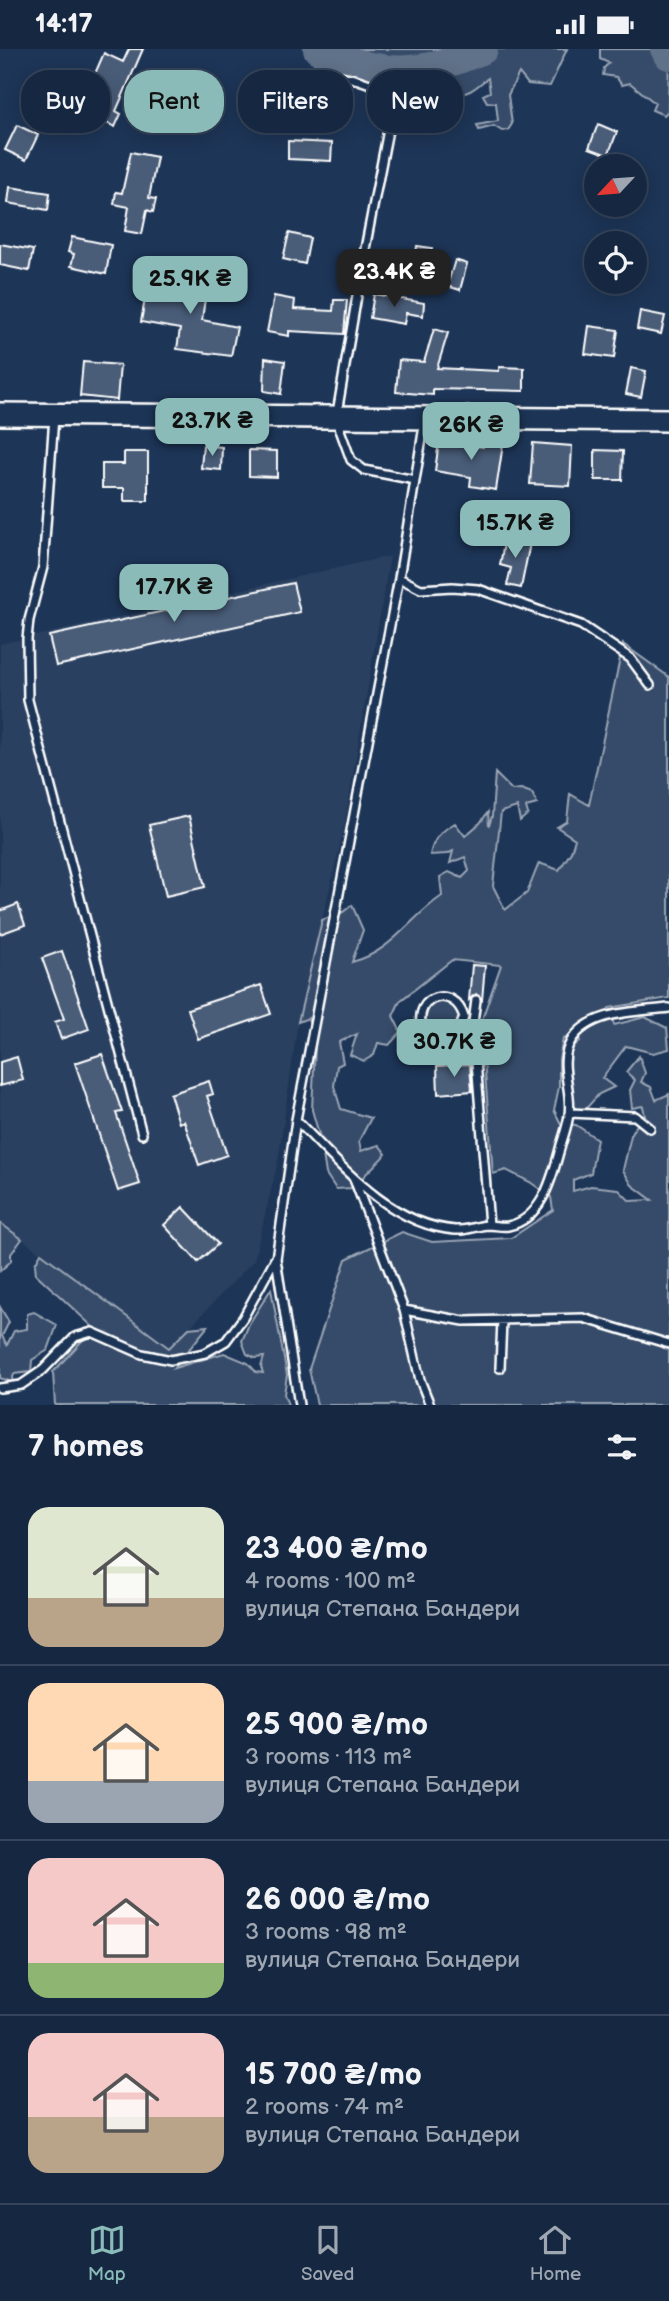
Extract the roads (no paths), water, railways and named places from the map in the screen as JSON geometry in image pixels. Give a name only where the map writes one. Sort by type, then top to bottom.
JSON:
[{"type":"main road","points":[[0,414],[669,420]]},
{"type":"lane","points":[[353,79],[363,81],[383,91],[390,111],[336,419],[351,460],[364,470],[415,480]]},
{"type":"lane","points":[[54,414],[43,567],[29,619],[27,639],[28,700],[142,1134]]},
{"type":"lane","points":[[299,1405],[276,1259],[296,1120],[399,578],[425,419]]},
{"type":"lane","points":[[399,578],[421,589],[478,589],[581,625],[630,658],[650,685]]},
{"type":"lane","points":[[458,1033],[464,1017],[456,1002],[440,996],[425,1004],[420,1020],[427,1035],[443,1040],[458,1033],[473,1032]]},
{"type":"lane","points":[[476,1000],[473,1032],[489,1225]]},
{"type":"lane","points":[[296,1120],[354,1179],[391,1207],[420,1221],[456,1230],[489,1225],[510,1226],[527,1216],[549,1188],[570,1113],[565,1059],[571,1040],[589,1023],[608,1016],[669,1009]]},
{"type":"lane","points":[[570,1113],[635,1116],[650,1128]]},
{"type":"lane","points":[[354,1179],[404,1310],[420,1380],[430,1405]]},
{"type":"lane","points":[[0,1388],[21,1385],[43,1370],[75,1337],[92,1332],[142,1354],[171,1360],[205,1353],[226,1341],[243,1318],[276,1259]]},
{"type":"lane","points":[[404,1310],[464,1321],[583,1318],[669,1344]]},
{"type":"lane","points":[[500,1368],[502,1320]]},
{"type":"waterway","points":[[318,49],[362,65],[401,70],[440,65],[483,49]]},
{"type":"waterway","points":[[665,49],[669,55]]}]
